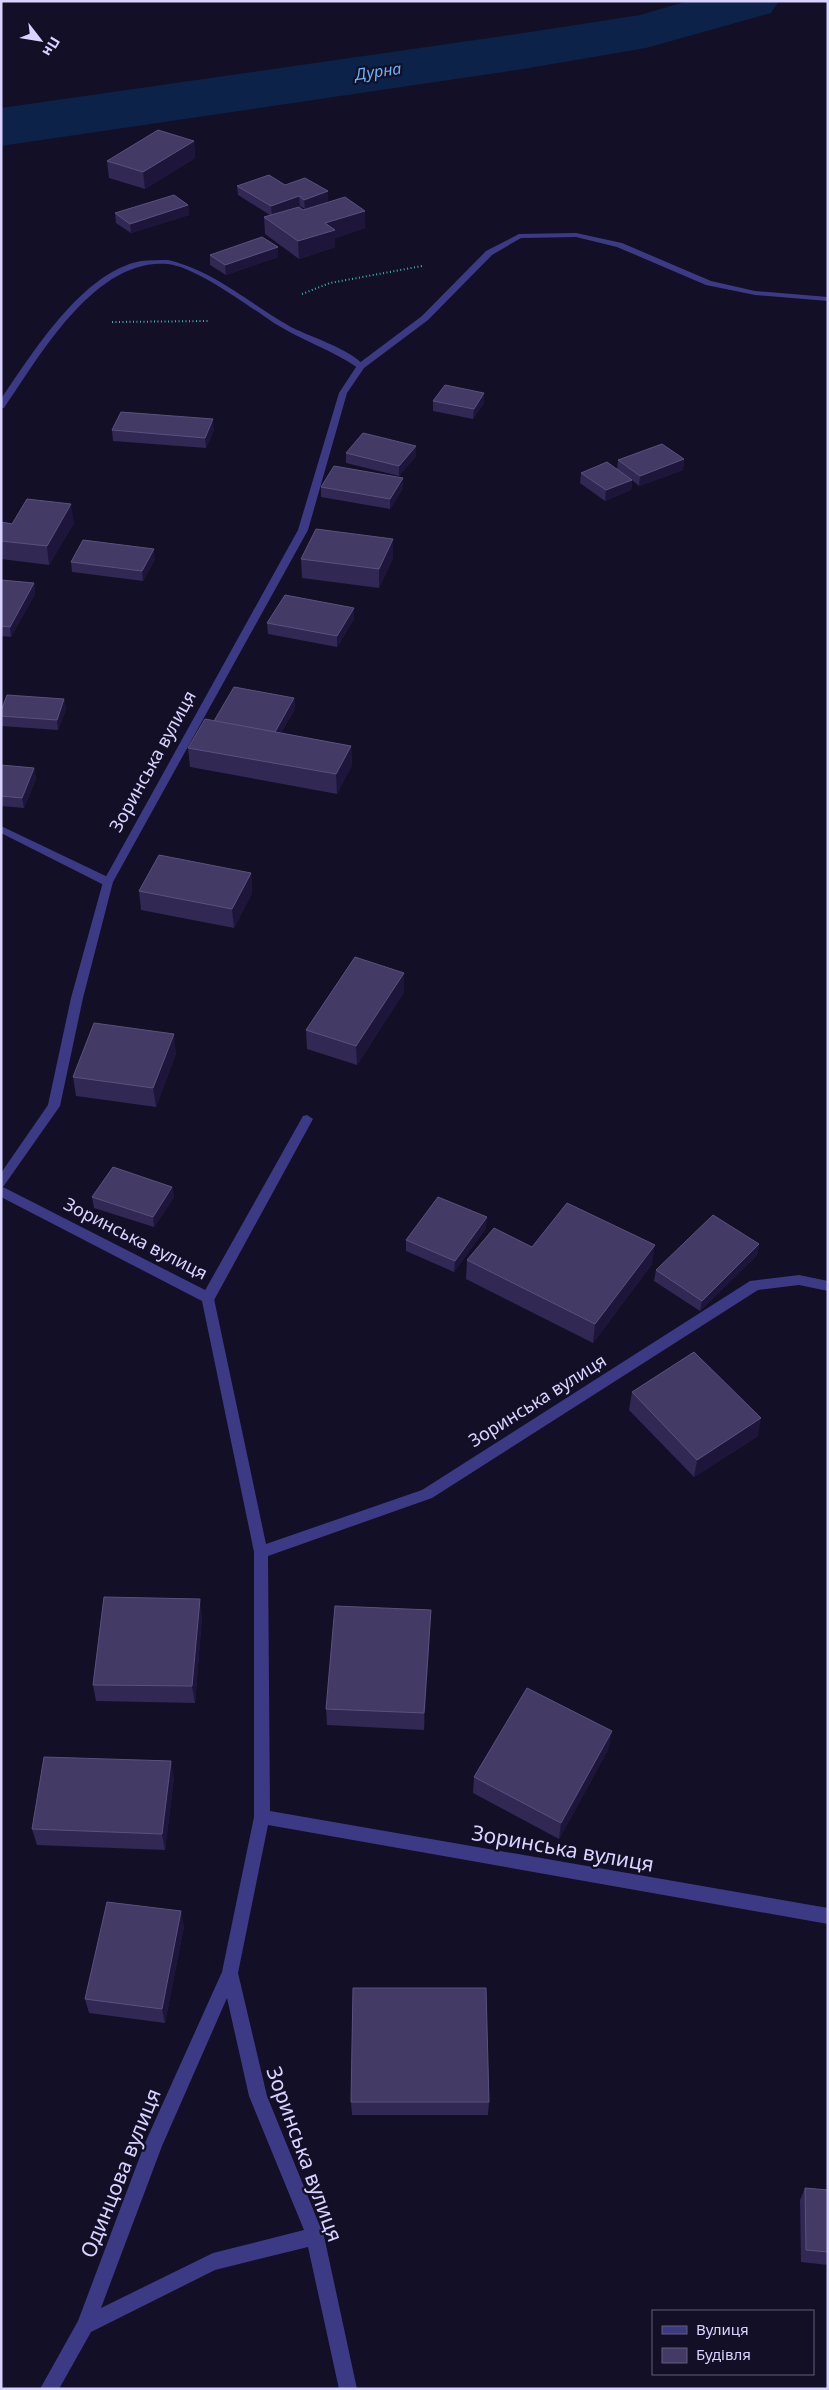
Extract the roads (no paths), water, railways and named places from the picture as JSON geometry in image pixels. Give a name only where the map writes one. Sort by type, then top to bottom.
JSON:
[{"type":"street","points":[[1,406],[57,324],[109,276],[145,263],[169,262],[201,275],[258,308],[279,323],[344,353],[361,366],[425,318],[489,253],[520,236],[576,235],[619,245],[710,283],[755,293],[828,299]]},
{"type":"street","name":"Зоринська вулиця","points":[[1,1183],[54,1106],[77,998],[108,882],[302,530],[343,394],[361,366]]},
{"type":"street","points":[[1,829],[108,882]]},
{"type":"street","points":[[208,1298],[307,1119]]},
{"type":"street","name":"Зоринська вулиця","points":[[1,1191],[208,1298],[262,1552],[262,1817],[230,1973],[258,2096],[315,2236],[348,2389]]},
{"type":"street","name":"Зоринська вулиця","points":[[262,1552],[427,1494],[755,1285],[799,1280],[828,1286]]},
{"type":"street","name":"Зоринська вулиця","points":[[262,1817],[828,1916]]},
{"type":"street","name":"Одинцова вулиця","points":[[49,2389],[85,2326],[154,2143],[230,1973]]},
{"type":"street","points":[[85,2326],[213,2262],[315,2236]]},
{"type":"waterway","name":"Дурна","points":[[1,127],[517,52],[646,31],[751,1]]}]
